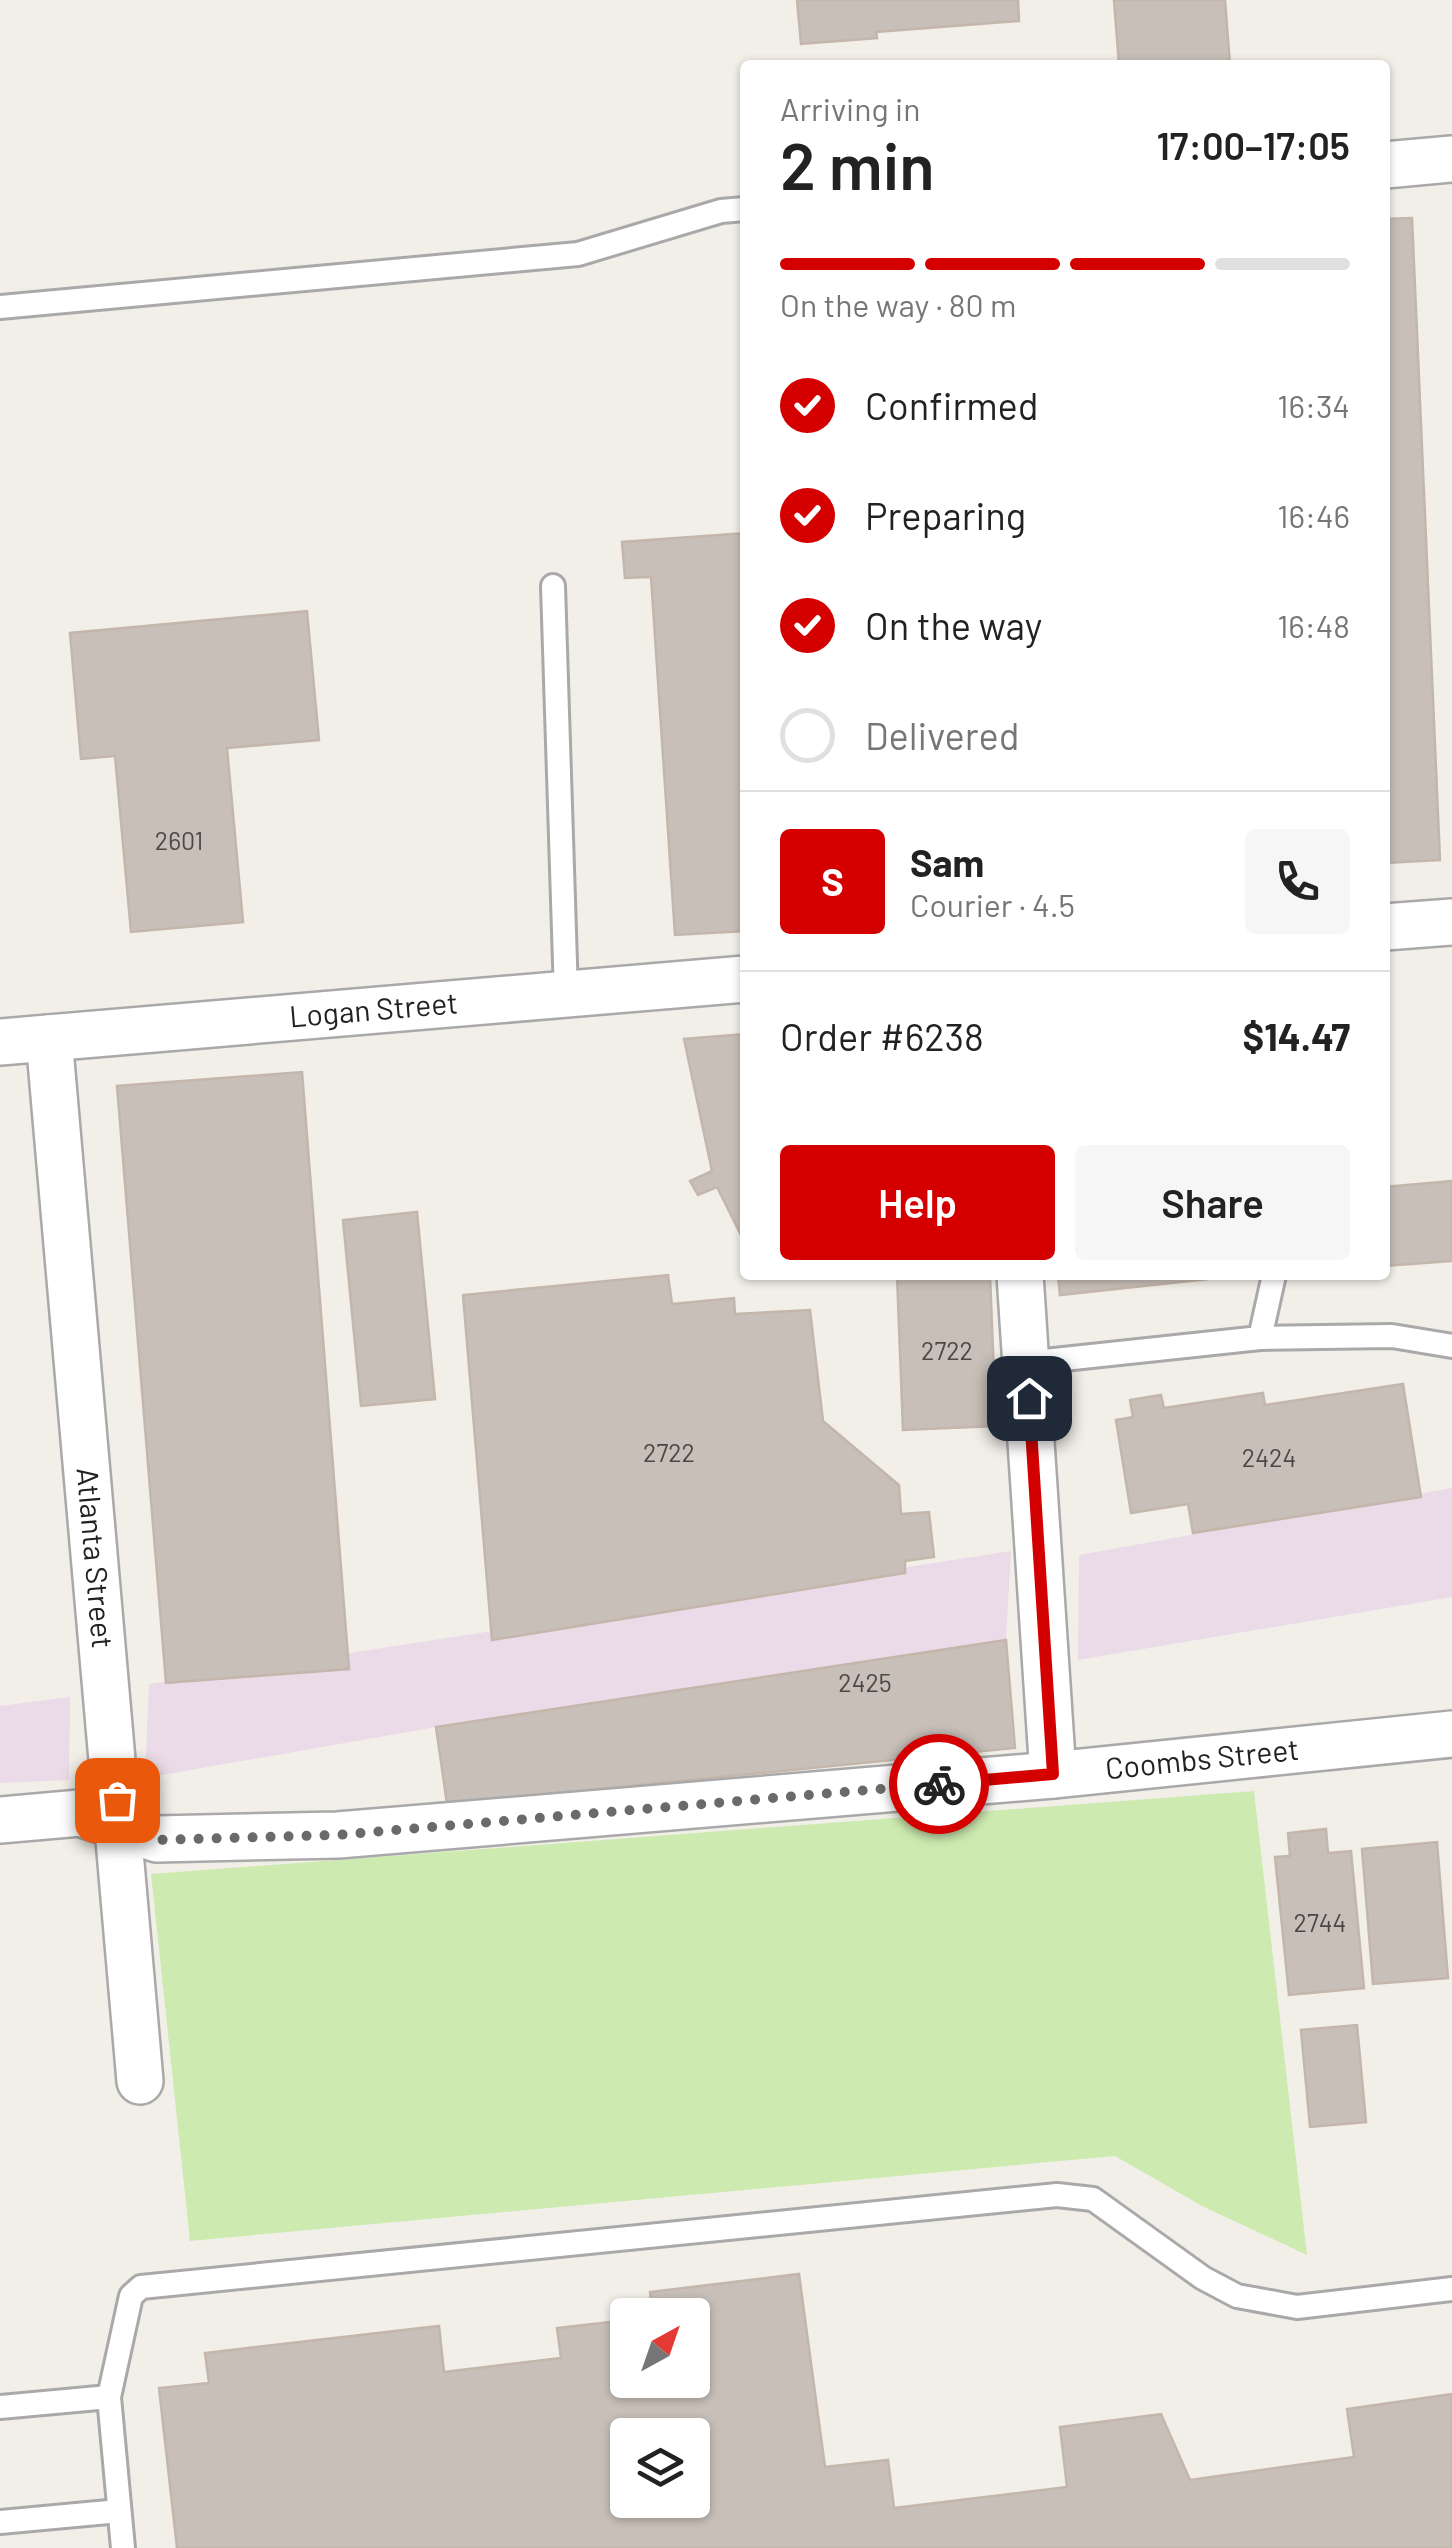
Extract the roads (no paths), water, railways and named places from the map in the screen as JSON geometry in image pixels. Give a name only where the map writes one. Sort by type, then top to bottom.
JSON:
[{"type":"street","points":[[1390,165],[1452,159]]},
{"type":"street","points":[[1390,927],[1452,922]]},
{"type":"street","name":"Logan Street","points":[[0,1042],[740,979]]},
{"type":"street","name":"Atlanta Street","points":[[49,1038],[140,2081]]},
{"type":"street","points":[[1020,1280],[1053,1774]]},
{"type":"street","name":"Coombs Street","points":[[0,1820],[80,1813],[157,1840],[338,1835],[1053,1774],[1452,1734]]},
{"type":"lane","points":[[0,307],[578,254],[722,211],[740,209]]},
{"type":"lane","points":[[553,586],[566,994]]},
{"type":"lane","points":[[1260,1338],[1273,1280]]},
{"type":"lane","points":[[1026,1363],[1260,1338],[1392,1336],[1452,1346]]},
{"type":"lane","points":[[123,2548],[108,2397],[131,2296],[141,2287],[1058,2194],[1094,2199],[1204,2278],[1237,2296],[1297,2307],[1452,2288]]},
{"type":"lane","points":[[0,2406],[108,2397]]},
{"type":"lane","points":[[0,2522],[119,2511]]}]
